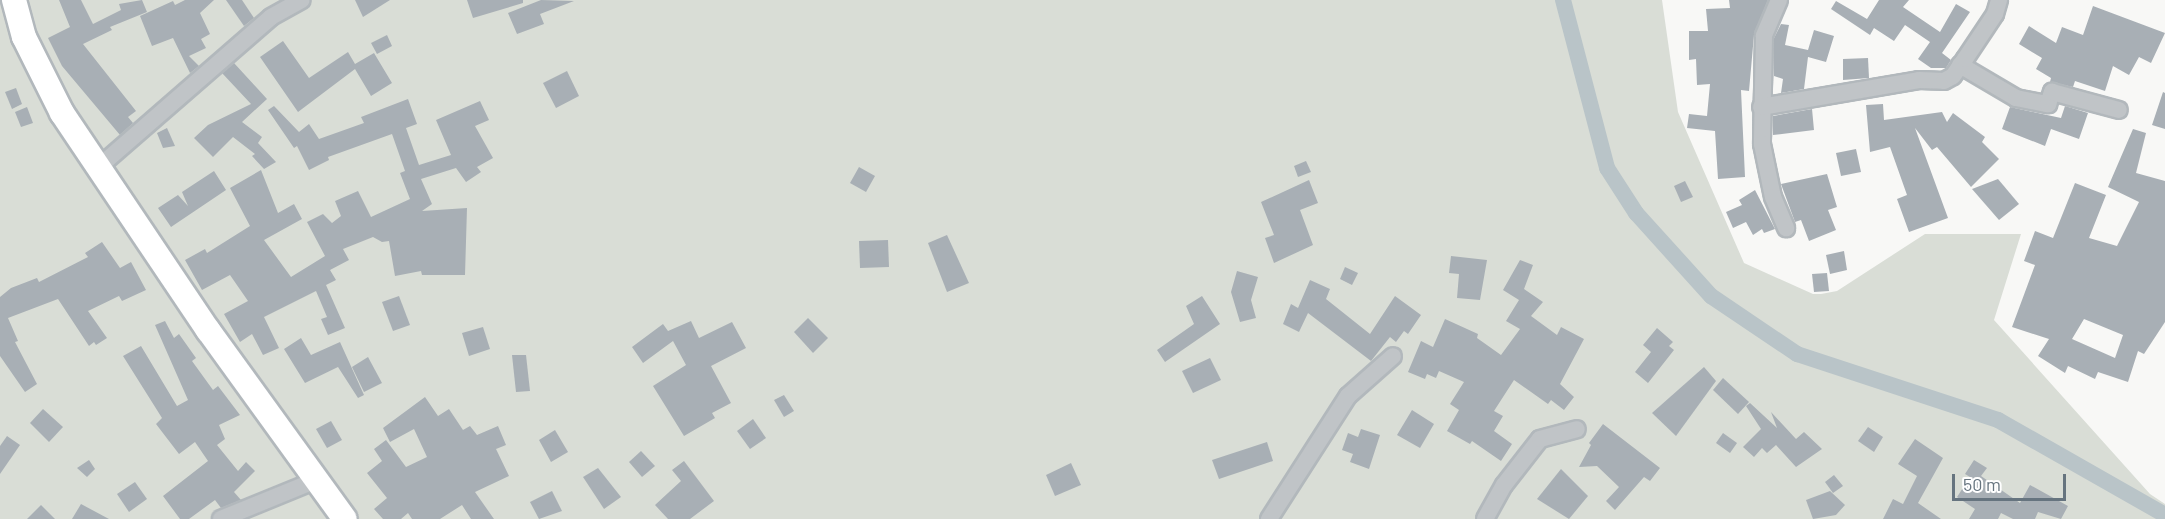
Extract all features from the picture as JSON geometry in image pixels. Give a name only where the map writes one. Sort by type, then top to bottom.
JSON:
[{"type":"street","points":[[14,0],[24,37],[62,113],[101,165],[208,330],[319,479],[345,519]]},
{"type":"street","points":[[101,165],[271,17],[302,0]]},
{"type":"street","points":[[1779,0],[1764,36],[1762,144],[1773,197],[1786,228]]},
{"type":"street","points":[[1761,107],[1919,80],[1944,81],[1953,76],[1995,14],[1999,0]]},
{"type":"street","points":[[1960,65],[2016,98],[2048,104],[2052,92],[2119,110]]},
{"type":"street","points":[[1269,519],[1348,396],[1393,356]]},
{"type":"street","points":[[1485,519],[1503,485],[1540,439],[1577,429]]},
{"type":"street","points":[[220,519],[319,479]]},
{"type":"shaded area","points":[[0,0],[1662,0],[1678,112],[1744,263],[1813,294],[1821,294],[1837,291],[1925,234],[2021,234],[1994,320],[2150,494],[2165,504],[2165,519],[0,519]]},
{"type":"building","points":[[59,0],[81,0],[93,24],[121,10],[119,4],[142,0],[147,12],[110,27],[112,30],[83,44],[136,111],[128,117],[133,123],[120,135],[62,66],[48,38],[70,27]]},
{"type":"building","points":[[185,0],[214,0],[200,13],[210,34],[201,39],[206,48],[189,56],[199,66],[190,73],[173,38],[152,46],[140,16],[173,1],[175,5]]},
{"type":"building","points":[[226,0],[242,0],[254,18],[244,26]]},
{"type":"building","points":[[355,0],[390,0],[363,17]]},
{"type":"building","points":[[467,0],[523,0],[523,3],[473,18]]},
{"type":"building","points":[[541,0],[574,1],[540,14],[544,24],[517,34],[508,13]]},
{"type":"building","points":[[1729,0],[1768,0],[1754,35],[1749,91],[1741,90],[1745,177],[1718,179],[1715,131],[1687,128],[1689,114],[1707,116],[1710,84],[1697,85],[1696,59],[1689,60],[1689,31],[1708,31],[1706,9],[1730,8]]},
{"type":"building","points":[[1879,0],[1909,0],[1903,7],[1940,32],[1956,4],[1970,12],[1942,53],[1951,60],[1946,68],[1931,68],[1918,59],[1930,42],[1905,25],[1894,41],[1874,28],[1870,35],[1831,9],[1836,1],[1867,19]]},
{"type":"building","points":[[2093,6],[2165,33],[2151,63],[2139,57],[2129,75],[2113,66],[2105,91],[2075,81],[2073,87],[2050,82],[2051,78],[2036,69],[2042,58],[2019,44],[2029,26],[2056,43],[2062,27],[2083,35]]},
{"type":"building","points":[[1781,24],[1789,25],[1785,45],[1808,50],[1814,30],[1834,36],[1826,62],[1808,57],[1804,89],[1781,93],[1783,79],[1774,76],[1774,38]]},
{"type":"building","points":[[387,35],[392,46],[377,54],[371,43]]},
{"type":"building","points":[[283,41],[309,78],[348,52],[355,64],[374,53],[392,83],[371,96],[355,69],[298,112],[260,57]]},
{"type":"building","points":[[1868,58],[1869,78],[1843,80],[1843,59]]},
{"type":"building","points":[[234,63],[267,99],[242,122],[262,137],[258,143],[276,162],[264,169],[252,156],[255,154],[233,137],[213,157],[194,138],[208,125],[251,104],[222,73]]},
{"type":"building","points":[[567,71],[579,96],[556,108],[543,83]]},
{"type":"building","points":[[16,88],[22,104],[12,109],[5,92]]},
{"type":"building","points":[[2163,92],[2165,93],[2165,129],[2152,125]]},
{"type":"building","points":[[408,99],[417,124],[406,128],[419,165],[451,155],[436,120],[480,101],[489,120],[475,126],[493,158],[477,167],[481,172],[466,182],[456,168],[421,179],[432,204],[422,211],[467,208],[465,275],[422,275],[421,271],[395,276],[389,241],[382,242],[373,237],[343,249],[349,260],[330,270],[336,280],[326,285],[345,328],[328,335],[321,319],[327,317],[316,291],[264,317],[279,348],[263,355],[252,334],[240,342],[224,314],[248,301],[230,275],[202,290],[185,260],[205,249],[207,253],[250,226],[230,188],[261,170],[278,213],[294,204],[302,219],[264,240],[291,277],[325,256],[307,222],[323,214],[332,223],[341,216],[335,201],[358,191],[371,217],[410,199],[400,173],[405,171],[392,134],[328,157],[329,160],[309,170],[297,146],[294,148],[268,110],[274,106],[299,132],[309,124],[319,139],[364,123],[361,117]]},
{"type":"building","points":[[1883,104],[1884,120],[1942,112],[1947,122],[1953,113],[1985,137],[1982,142],[1999,159],[1971,187],[1937,147],[1932,150],[1915,128],[1948,218],[1909,232],[1897,199],[1907,195],[1890,147],[1870,152],[1866,105]]},
{"type":"building","points":[[2065,106],[2088,113],[2079,139],[2051,129],[2045,146],[2002,129],[2010,107],[2061,118]]},
{"type":"building","points":[[27,107],[33,123],[21,127],[15,112]]},
{"type":"building","points":[[1812,109],[1814,130],[1773,135],[1773,116]]},
{"type":"building","points":[[167,128],[175,146],[163,148],[157,133]]},
{"type":"building","points":[[2133,129],[2146,133],[2136,173],[2165,181],[2165,322],[2144,354],[2138,351],[2128,382],[2098,372],[2095,379],[2068,366],[2065,373],[2038,356],[2049,339],[2012,327],[2035,265],[2024,261],[2035,231],[2053,238],[2075,183],[2106,195],[2089,238],[2117,246],[2139,202],[2108,187]],"holes":[[[2084,319],[2123,335],[2115,358],[2072,339]]]},
{"type":"building","points":[[1856,149],[1861,172],[1841,176],[1836,153]]},
{"type":"building","points":[[1306,161],[1311,172],[1298,177],[1294,166]]},
{"type":"building","points":[[859,167],[875,176],[866,192],[850,183]]},
{"type":"building","points":[[214,171],[226,190],[171,227],[158,208],[178,195],[188,206],[182,192]]},
{"type":"building","points":[[1827,174],[1837,207],[1828,210],[1836,230],[1809,241],[1801,220],[1795,222],[1781,184]]},
{"type":"building","points":[[1998,179],[2019,204],[1999,220],[1972,189]]},
{"type":"building","points":[[1309,180],[1318,203],[1300,210],[1313,245],[1274,263],[1265,238],[1274,235],[1261,202]]},
{"type":"building","points":[[1685,181],[1693,197],[1681,202],[1674,186]]},
{"type":"building","points":[[1755,190],[1775,229],[1764,233],[1762,229],[1753,235],[1746,222],[1733,228],[1726,212],[1742,205],[1739,200]]},
{"type":"building","points":[[947,235],[969,283],[947,292],[928,243]]},
{"type":"building","points":[[888,240],[889,267],[860,268],[859,241]]},
{"type":"building","points":[[102,242],[120,268],[131,262],[146,290],[122,301],[119,296],[88,311],[107,338],[96,345],[94,342],[89,346],[58,299],[8,318],[18,341],[15,342],[37,384],[25,392],[0,356],[0,297],[11,288],[37,278],[39,282],[88,257],[85,253]]},
{"type":"building","points":[[1844,251],[1847,270],[1830,274],[1826,255]]},
{"type":"building","points":[[1451,256],[1487,260],[1480,300],[1457,298],[1459,274],[1449,273]]},
{"type":"building","points":[[1520,260],[1533,265],[1524,289],[1543,302],[1531,316],[1557,335],[1561,327],[1584,339],[1560,384],[1574,397],[1564,410],[1551,400],[1548,404],[1514,380],[1494,411],[1503,416],[1494,431],[1512,444],[1501,461],[1472,441],[1470,444],[1447,431],[1459,410],[1450,404],[1464,382],[1439,371],[1436,378],[1427,374],[1425,379],[1408,372],[1421,341],[1433,347],[1445,319],[1478,334],[1477,338],[1501,355],[1520,329],[1506,321],[1519,300],[1503,290]]},
{"type":"building","points":[[1345,267],[1358,273],[1352,285],[1340,279]]},
{"type":"building","points":[[1237,271],[1258,277],[1251,300],[1256,318],[1240,322],[1231,292]]},
{"type":"building","points":[[1827,273],[1829,291],[1814,292],[1812,274]]},
{"type":"building","points":[[1310,280],[1330,289],[1326,299],[1370,334],[1395,296],[1421,315],[1408,334],[1404,331],[1396,342],[1390,337],[1371,361],[1308,313],[1299,332],[1283,324],[1291,304],[1298,308]]},
{"type":"building","points":[[399,296],[410,325],[393,331],[382,302]]},
{"type":"building","points":[[1202,296],[1220,324],[1165,362],[1157,350],[1194,324],[1186,306]]},
{"type":"building","points":[[808,318],[828,338],[813,353],[794,332]]},
{"type":"building","points":[[165,321],[174,338],[179,334],[196,358],[192,361],[213,390],[218,386],[240,415],[219,425],[225,439],[217,445],[238,471],[246,462],[255,471],[234,492],[241,500],[221,508],[215,500],[189,519],[180,519],[163,496],[208,461],[195,442],[179,454],[156,424],[162,418],[123,356],[141,346],[177,406],[188,400],[155,325]]},
{"type":"building","points":[[691,321],[699,338],[732,322],[746,348],[711,366],[731,403],[712,413],[715,418],[684,436],[653,386],[686,365],[673,341],[643,363],[632,347],[663,324],[668,331]]},
{"type":"building","points":[[483,327],[490,349],[469,356],[462,333]]},
{"type":"building","points":[[1657,328],[1673,342],[1669,346],[1674,350],[1648,383],[1635,372],[1651,352],[1643,345]]},
{"type":"building","points":[[301,338],[311,355],[340,342],[364,395],[358,398],[338,367],[305,383],[284,349]]},
{"type":"building","points":[[512,355],[526,355],[530,391],[516,392]]},
{"type":"building","points":[[368,357],[382,383],[364,392],[352,367]]},
{"type":"building","points":[[1210,358],[1221,380],[1193,393],[1182,371]]},
{"type":"building","points":[[1704,367],[1716,381],[1676,436],[1652,413]]},
{"type":"building","points":[[1723,378],[1749,402],[1738,414],[1713,390]]},
{"type":"building","points":[[784,395],[794,411],[784,417],[774,400]]},
{"type":"building","points":[[425,397],[438,416],[449,409],[463,430],[470,426],[477,435],[498,426],[506,445],[496,449],[509,476],[475,492],[494,519],[471,519],[462,505],[440,519],[412,519],[408,513],[401,519],[383,519],[374,509],[387,498],[367,473],[382,461],[374,449],[386,440],[406,467],[427,457],[414,429],[390,442],[383,428]]},
{"type":"building","points":[[1750,403],[1777,428],[1771,412],[1796,439],[1804,432],[1822,449],[1796,467],[1776,445],[1767,453],[1762,448],[1754,457],[1743,447],[1761,429],[1746,406]]},
{"type":"building","points":[[43,409],[63,427],[49,442],[30,423]]},
{"type":"building","points":[[1412,410],[1434,424],[1420,448],[1397,435]]},
{"type":"building","points":[[753,419],[766,438],[750,449],[737,431]]},
{"type":"building","points":[[331,421],[342,440],[327,448],[316,429]]},
{"type":"building","points":[[1603,424],[1660,468],[1650,481],[1644,477],[1615,510],[1606,501],[1619,487],[1597,466],[1579,467],[1591,445],[1589,443]]},
{"type":"building","points":[[1868,427],[1883,437],[1874,452],[1858,441]]},
{"type":"building","points":[[1361,429],[1380,435],[1369,469],[1350,462],[1353,454],[1342,450],[1348,433],[1358,437]]},
{"type":"building","points":[[555,430],[568,452],[551,462],[539,440]]},
{"type":"building","points":[[1723,433],[1737,443],[1730,453],[1716,443]]},
{"type":"building","points":[[7,436],[20,445],[0,474],[0,446]]},
{"type":"building","points":[[1915,439],[1943,458],[1918,503],[1941,519],[1883,519],[1893,499],[1903,504],[1917,476],[1898,464]]},
{"type":"building","points":[[1267,442],[1273,461],[1219,479],[1212,460]]},
{"type":"building","points":[[641,451],[655,466],[642,477],[629,462]]},
{"type":"building","points":[[89,460],[95,469],[87,477],[77,468]]},
{"type":"building","points":[[1974,460],[1987,468],[1981,476],[2020,503],[2030,485],[2068,506],[2061,519],[2038,512],[2035,519],[2013,519],[2001,513],[1998,519],[1969,519],[1975,509],[1957,497],[1970,477],[1965,474]]},
{"type":"building","points":[[684,461],[714,501],[690,519],[668,519],[655,505],[681,481],[672,470]]},
{"type":"building","points":[[1071,463],[1081,485],[1055,496],[1046,475]]},
{"type":"building","points":[[598,468],[621,497],[604,509],[583,477]]},
{"type":"building","points":[[1561,469],[1588,496],[1569,519],[1537,499]]},
{"type":"building","points":[[1834,475],[1843,486],[1833,493],[1825,482]]},
{"type":"building","points":[[135,482],[147,499],[129,512],[117,494]]},
{"type":"building","points":[[552,491],[562,511],[539,519],[530,502]]},
{"type":"building","points":[[1830,491],[1845,505],[1836,515],[1813,519],[1806,500]]},
{"type":"building","points":[[81,504],[109,519],[72,519]]},
{"type":"building","points":[[41,505],[55,519],[27,519]]},
{"type":"waterway","points":[[1563,0],[1607,168],[1636,213],[1711,296],[1797,354],[1998,420],[2165,515]]}]
